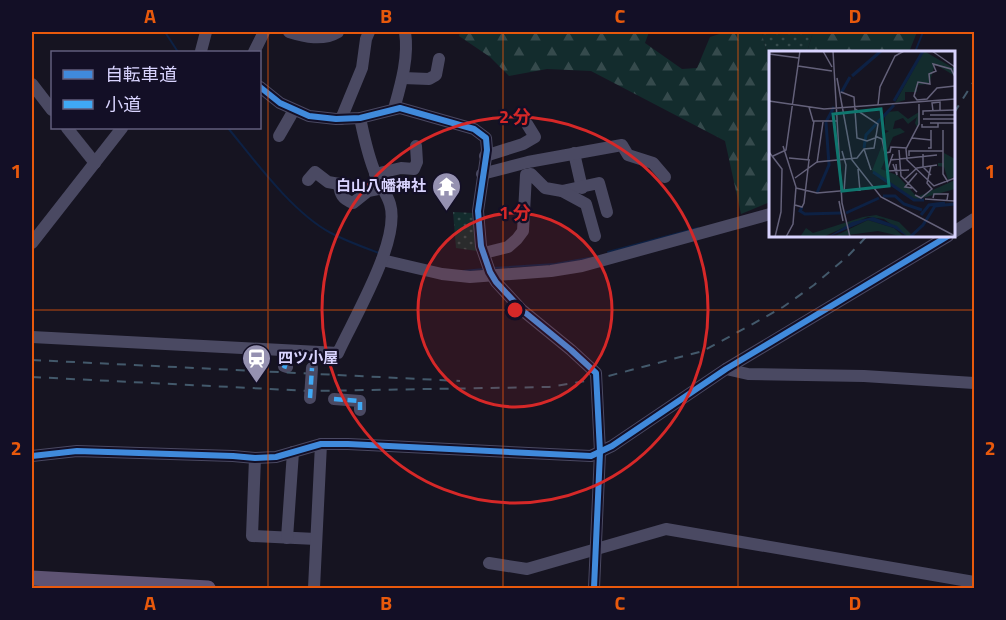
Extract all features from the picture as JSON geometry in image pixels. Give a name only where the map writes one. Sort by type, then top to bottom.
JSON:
[{"type":"main road","points":[[32,578],[86,585],[208,588]]},
{"type":"street","points":[[202,51],[206,32]]},
{"type":"street","points":[[254,51],[264,32]]},
{"type":"street","points":[[289,32],[322,39],[338,32]]},
{"type":"street","points":[[341,118],[362,68],[369,32]]},
{"type":"street","points":[[394,109],[402,78],[405,32]]},
{"type":"street","points":[[402,78],[429,80],[436,75],[439,59]]},
{"type":"street","points":[[32,84],[51,109]]},
{"type":"street","points":[[261,88],[280,103],[309,116],[360,118],[400,108],[474,129],[486,138],[486,156],[478,211],[488,266],[522,310],[572,350],[596,373],[600,452],[594,588]]},
{"type":"street","points":[[279,136],[294,111]]},
{"type":"street","points":[[32,337],[338,353],[384,256],[392,221],[390,205],[375,174],[360,118]]},
{"type":"street","points":[[486,156],[513,148],[536,137],[527,124]]},
{"type":"street","points":[[68,129],[95,163]]},
{"type":"street","points":[[32,243],[121,129]]},
{"type":"street","points":[[482,174],[524,169],[574,153],[622,145],[628,155],[653,164],[664,177]]},
{"type":"street","points":[[375,174],[400,168],[414,170],[417,162],[416,146]]},
{"type":"street","points":[[574,153],[582,188]]},
{"type":"street","points":[[524,169],[545,188],[562,191],[586,204],[596,236]]},
{"type":"street","points":[[384,256],[442,274],[470,277],[488,266],[523,231],[524,169]]},
{"type":"street","points":[[308,180],[315,172],[328,182],[339,184],[339,192],[345,200],[353,202],[368,191],[383,188]]},
{"type":"street","points":[[562,191],[599,183],[607,212]]},
{"type":"street","points":[[488,266],[582,266],[769,215]]},
{"type":"street","points":[[955,231],[975,219]]},
{"type":"street","points":[[32,456],[77,451],[255,458],[293,452],[321,444],[348,444],[591,456],[612,446],[726,369],[946,237]]},
{"type":"street","points":[[286,351],[284,366],[286,367]]},
{"type":"street","points":[[310,398],[312,368]]},
{"type":"street","points":[[726,369],[748,374],[864,376],[975,382]]},
{"type":"street","points":[[334,399],[360,401],[360,410]]},
{"type":"street","points":[[314,588],[321,444]]},
{"type":"street","points":[[287,538],[293,452]]},
{"type":"street","points":[[255,458],[252,536],[316,539]]},
{"type":"street","points":[[489,563],[527,569],[666,529],[975,582]]},
{"type":"green space","points":[[460,32],[649,32],[645,43],[682,69],[697,68],[710,37],[726,32],[762,32],[769,64],[769,202],[741,214],[725,141],[591,71],[547,69],[509,76],[490,57],[459,36]]},
{"type":"green space","points":[[762,32],[813,32],[807,51],[769,51],[769,64]]},
{"type":"green space","points":[[813,32],[917,32],[909,51],[807,51]]},
{"type":"green space","points":[[453,212],[474,213],[477,251],[456,248]]},
{"type":"waterway","points":[[165,32],[177,51]]},
{"type":"waterway","points":[[915,51],[923,32]]},
{"type":"waterway","points":[[229,129],[275,185],[303,213],[331,233],[379,253]]},
{"type":"waterway","points":[[608,252],[698,228]]},
{"type":"waterway","points":[[493,268],[555,264],[589,258]]},
{"type":"waterway","points":[[463,271],[484,269]]},
{"type":"railway","points":[[955,111],[974,81]]},
{"type":"railway","points":[[32,377],[310,391],[549,387],[597,379],[703,351],[783,307],[814,285],[866,237]]},
{"type":"railway","points":[[32,360],[460,381]]},
{"type":"marked path","points":[[286,351],[284,366],[287,367]]},
{"type":"marked path","points":[[310,398],[312,368]]},
{"type":"marked path","points":[[334,399],[360,401],[360,410]]},
{"type":"cycle path","points":[[261,88],[280,103],[309,116],[336,119],[360,118],[400,108],[474,129],[486,138],[487,150],[478,211],[481,246],[490,272],[496,282],[522,310],[596,373],[600,452],[594,588]]},
{"type":"cycle path","points":[[32,456],[77,451],[255,458],[276,457],[321,444],[591,456],[612,446],[726,369],[946,237]]},
{"type":"place","name":"白山八幡神社","points":[[447,212]]},
{"type":"place","name":"四ツ小屋","points":[[257,384]]}]
